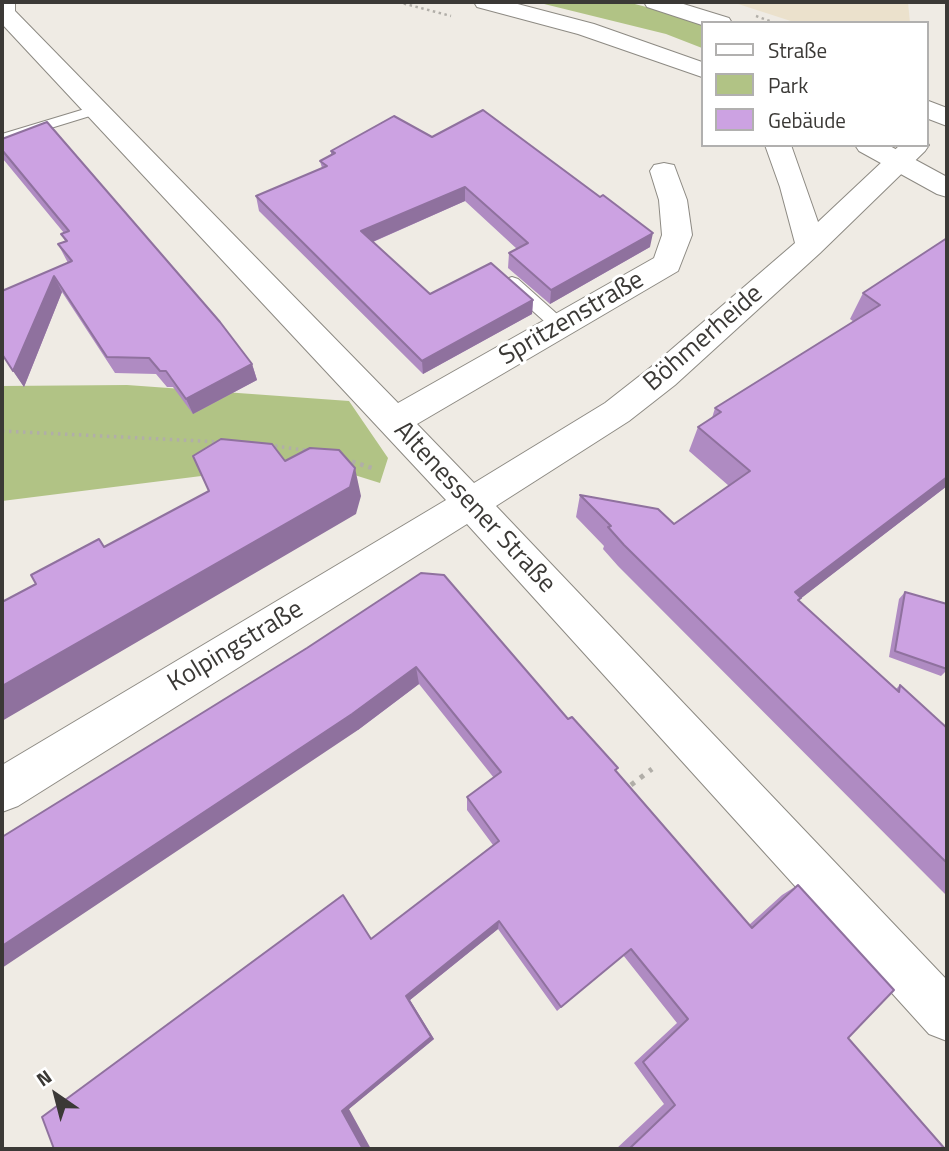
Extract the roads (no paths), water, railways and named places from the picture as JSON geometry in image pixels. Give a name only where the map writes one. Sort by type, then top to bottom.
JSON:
[{"type":"street","name":"Altenessener Straße","points":[[4,2],[3,12],[394,421],[947,1016]]},
{"type":"street","points":[[485,2],[586,29],[701,70]]},
{"type":"street","points":[[655,2],[715,21]]},
{"type":"street","points":[[779,147],[794,187],[810,247]]},
{"type":"street","points":[[877,147],[908,154],[947,188]]},
{"type":"street","name":"Böhmerheide","points":[[470,503],[617,412],[663,376],[810,247],[908,154]]},
{"type":"street","name":"Spritzenstraße","points":[[394,421],[667,264],[677,235],[673,200],[664,171]]},
{"type":"street","name":"Kolpingstraße","points":[[2,790],[470,503]]},
{"type":"lane","points":[[2,139],[98,109]]},
{"type":"lane","points":[[496,270],[560,326]]}]
